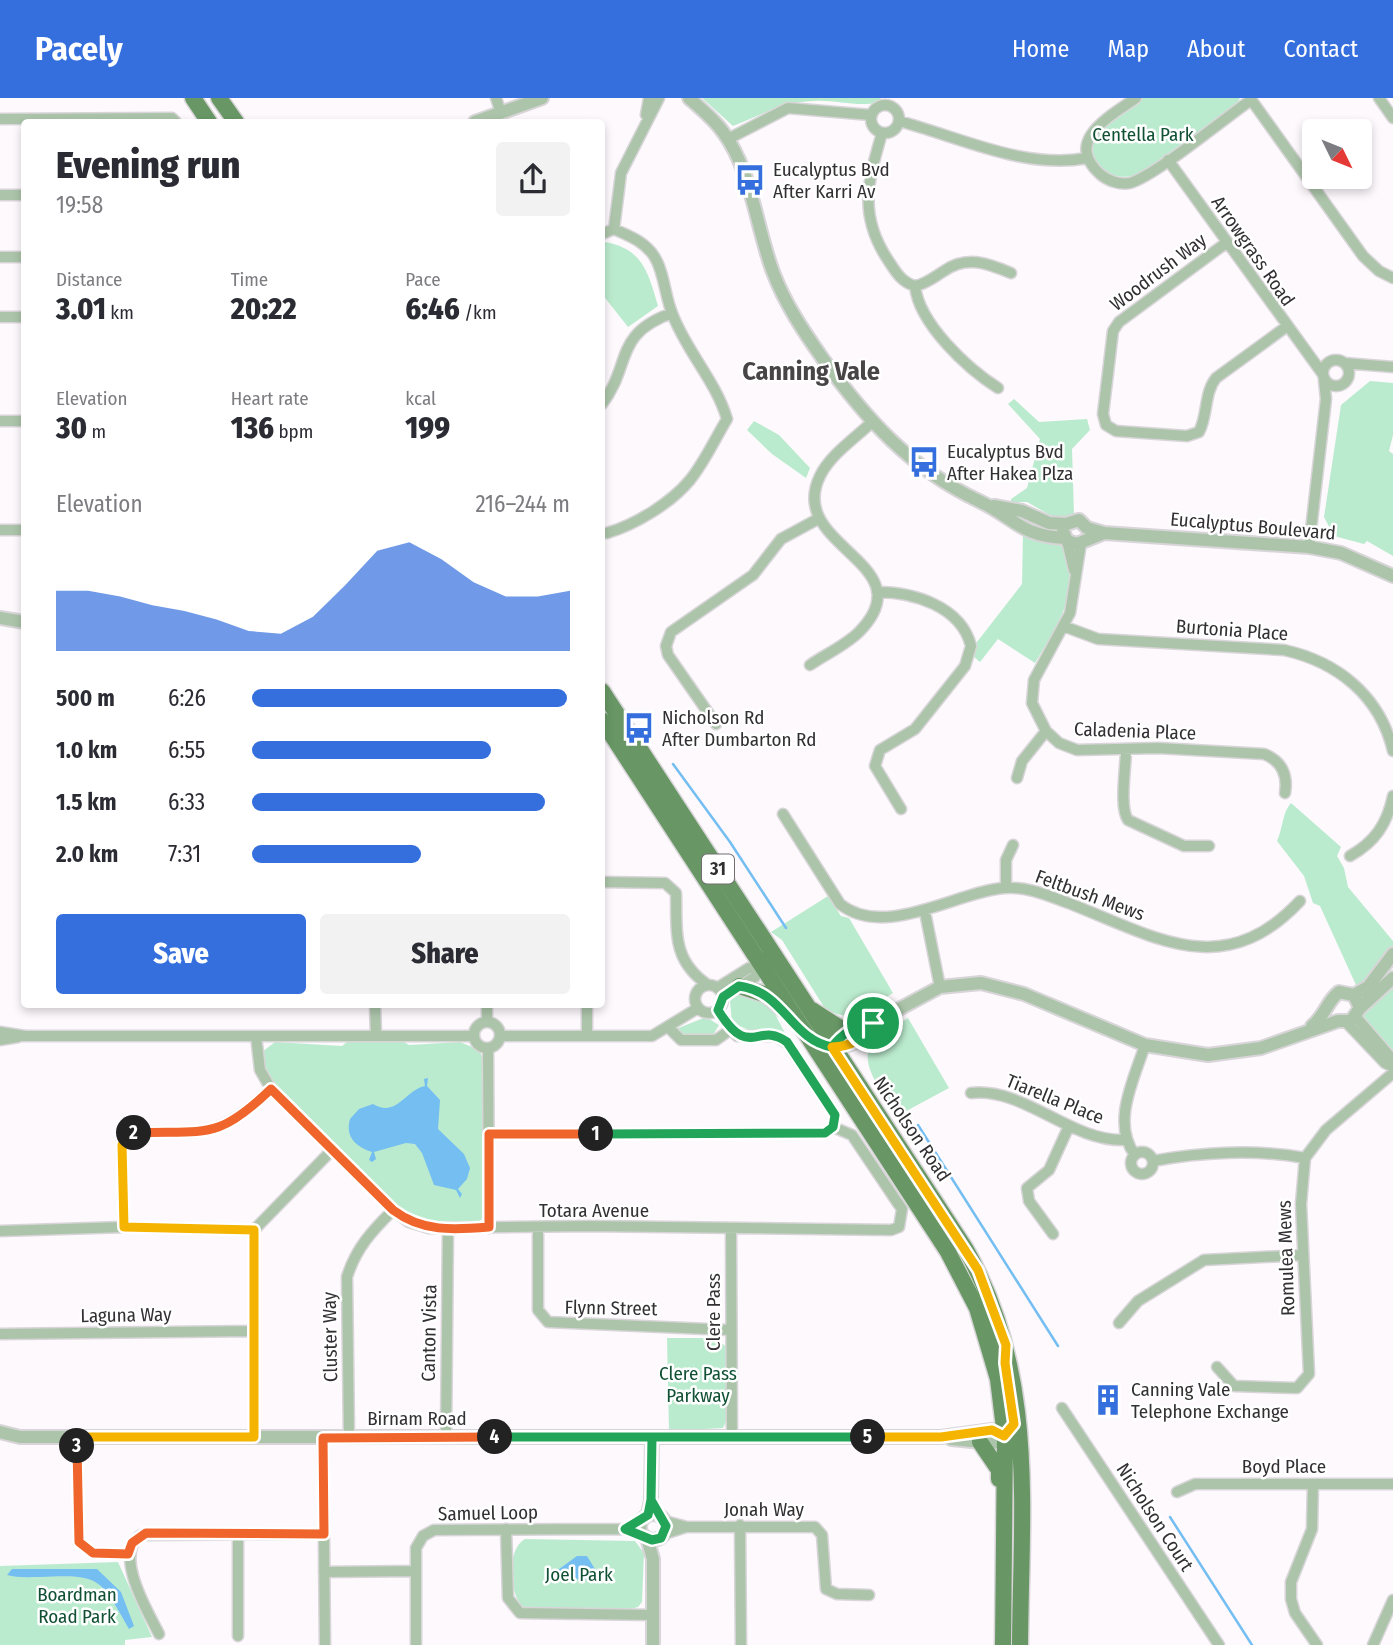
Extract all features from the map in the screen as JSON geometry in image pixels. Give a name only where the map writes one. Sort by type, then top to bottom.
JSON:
[{"type":"main road","points":[[193,98],[207,119]]},
{"type":"main road","points":[[219,98],[234,119]]},
{"type":"main road","name":"Nicholson Road","points":[[605,696],[965,1248],[995,1307],[1016,1390],[1021,1458],[1020,1645]]},
{"type":"main road","name":"Nicholson Road","points":[[605,725],[948,1252],[970,1293],[998,1379],[1004,1436],[1003,1645]]},
{"type":"main road","points":[[739,986],[767,995],[781,1005],[790,1021],[805,1034]]},
{"type":"main road","points":[[807,1007],[848,1033]]},
{"type":"main road","points":[[980,1442],[999,1470],[999,1591],[1003,1603]]},
{"type":"street","points":[[496,98],[501,113]]},
{"type":"street","points":[[484,119],[542,98]]},
{"type":"street","points":[[644,126],[649,98]]},
{"type":"street","points":[[614,229],[621,173],[659,98]]},
{"type":"street","name":"Eucalyptus Boulevard","points":[[689,98],[711,117],[728,139],[784,298],[809,339],[871,423],[925,471],[987,505],[1025,531],[1066,539],[1104,533],[1310,547],[1341,553],[1393,576]]},
{"type":"street","points":[[1379,98],[1393,118]]},
{"type":"street","points":[[1130,100],[1094,130],[1087,146],[1087,158],[1103,177],[1123,183],[1139,179],[1251,99],[1363,256],[1379,271],[1393,278]]},
{"type":"street","points":[[891,102],[899,121],[895,129],[882,133],[872,124],[871,115],[877,107],[891,102]]},
{"type":"street","points":[[728,139],[788,108],[871,115]]},
{"type":"street","points":[[0,118],[173,119]]},
{"type":"street","points":[[899,121],[1035,159],[1065,162],[1087,158]]},
{"type":"street","points":[[882,133],[870,170],[867,194],[869,217],[878,245],[900,278],[915,286]]},
{"type":"street","name":"Arrowgrass Road","points":[[1168,160],[1286,327],[1314,359],[1323,376],[1326,399],[1310,547]]},
{"type":"street","points":[[0,195],[21,195]]},
{"type":"street","points":[[605,233],[614,229],[641,242],[655,258],[672,313],[689,350],[723,405],[727,419],[691,479],[676,494],[622,529],[607,533]]},
{"type":"street","name":"Woodrush Way","points":[[1226,243],[1119,322],[1113,331],[1104,414],[1107,425],[1116,431],[1187,436],[1199,432],[1205,420],[1209,388],[1216,378],[1286,327]]},
{"type":"street","points":[[0,257],[21,257]]},
{"type":"street","points":[[915,286],[953,264],[967,260],[1011,273]]},
{"type":"street","points":[[915,286],[916,299],[959,360],[998,388]]},
{"type":"street","points":[[605,400],[611,392],[624,351],[636,332],[656,319],[672,313]]},
{"type":"street","points":[[0,317],[21,317]]},
{"type":"street","points":[[1314,359],[1393,367]]},
{"type":"street","points":[[1330,361],[1323,376],[1337,387]]},
{"type":"street","points":[[1344,363],[1349,378]]},
{"type":"street","points":[[1326,399],[1363,365]]},
{"type":"street","points":[[0,421],[21,421]]},
{"type":"street","points":[[810,665],[856,635],[868,622],[877,592],[871,572],[858,558],[832,539],[818,519],[813,500],[824,468],[871,423]]},
{"type":"street","name":"Eucalyptus Boulevard","points":[[987,505],[1022,511],[1049,523],[1066,524],[1079,520],[1084,537]]},
{"type":"street","points":[[716,724],[668,655],[666,646],[671,632],[753,575],[781,539],[818,519]]},
{"type":"street","points":[[1066,524],[1066,539]]},
{"type":"street","points":[[0,530],[21,530]]},
{"type":"street","name":"Caladenia Place","points":[[1084,537],[1070,612],[1034,680],[1032,703],[1046,731],[1059,743],[1077,750],[1264,754],[1273,758],[1284,771],[1285,793]]},
{"type":"street","name":"Caladenia Place","points":[[1066,539],[1075,574]]},
{"type":"street","points":[[877,592],[902,592],[934,604],[961,626],[971,646],[965,666],[915,729],[880,750],[874,766],[901,809]]},
{"type":"street","points":[[0,618],[21,622]]},
{"type":"street","points":[[0,628],[21,622]]},
{"type":"street","name":"Burtonia Place","points":[[1063,626],[1098,639],[1284,650],[1310,656],[1338,671],[1366,694],[1379,715],[1393,751]]},
{"type":"street","points":[[1017,778],[1022,761],[1046,731]]},
{"type":"street","points":[[1126,749],[1126,781],[1122,804],[1128,820],[1184,846],[1209,846]]},
{"type":"street","points":[[1350,856],[1363,849],[1387,820],[1393,796]]},
{"type":"street","name":"Feltbush Mews","points":[[783,814],[836,899],[848,910],[863,916],[925,912],[983,891],[1006,888],[1033,890],[1130,930],[1207,947],[1248,942],[1284,918],[1300,901]]},
{"type":"street","points":[[1006,888],[1006,860],[1013,845]]},
{"type":"street","points":[[605,882],[665,883],[676,893],[677,944],[693,975],[697,992],[695,1001],[698,1008],[705,1013],[718,1010]]},
{"type":"street","points":[[925,912],[940,987]]},
{"type":"street","points":[[697,992],[739,986],[755,977],[762,967],[763,938]]},
{"type":"street","points":[[1306,1030],[1329,1008],[1331,1000],[1339,992],[1354,995],[1368,987],[1393,954]]},
{"type":"street","points":[[716,990],[749,968],[762,967],[790,979]]},
{"type":"street","points":[[693,975],[716,990]]},
{"type":"street","points":[[832,1076],[829,1061],[832,1047],[840,1037],[864,1023],[873,1023],[940,987],[961,983],[1002,986],[1145,1045],[1208,1055],[1261,1048],[1306,1030],[1350,1017],[1393,978]]},
{"type":"street","points":[[489,1134],[825,1133],[833,1127],[835,1115],[787,1042],[775,1036],[746,1038],[730,1030],[718,1010],[716,990]]},
{"type":"street","points":[[1354,995],[1350,1017],[1385,1063],[1393,1067]]},
{"type":"street","points":[[375,1008],[376,1035]]},
{"type":"street","points":[[487,1008],[488,1022]]},
{"type":"street","points":[[587,1008],[587,1035]]},
{"type":"street","points":[[500,1035],[653,1036],[698,1008]]},
{"type":"street","points":[[1329,1008],[1350,1017],[1393,1059]]},
{"type":"street","points":[[488,1022],[496,1026],[500,1035],[495,1046],[488,1048],[477,1044],[473,1036],[476,1027],[488,1022]]},
{"type":"street","points":[[805,1034],[832,1047],[848,1047],[869,1031],[873,1023]]},
{"type":"street","points":[[669,1028],[681,1040],[716,1040],[730,1030]]},
{"type":"street","points":[[0,1032],[25,1036],[473,1036]]},
{"type":"street","points":[[0,1040],[25,1036]]},
{"type":"street","name":"Totara Avenue","points":[[256,1036],[260,1070],[271,1089],[393,1210],[409,1222],[448,1229],[538,1227],[891,1230],[899,1227],[902,1209],[852,1135],[833,1127]]},
{"type":"street","points":[[1145,1045],[1126,1106],[1125,1140],[1135,1155],[1132,1168],[1141,1174],[1150,1171],[1153,1161]]},
{"type":"street","points":[[488,1048],[489,1227]]},
{"type":"street","points":[[1153,1161],[1178,1156],[1268,1154],[1305,1158],[1326,1130],[1393,1073]]},
{"type":"street","points":[[124,1227],[122,1145],[127,1136],[135,1132],[206,1132],[226,1127],[242,1117],[271,1089]]},
{"type":"street","name":"Tiarella Place","points":[[971,1093],[999,1094],[1069,1126],[1109,1140],[1125,1140]]},
{"type":"street","points":[[1053,1234],[1029,1201],[1027,1188],[1049,1170],[1069,1126]]},
{"type":"street","points":[[254,1437],[254,1230],[332,1150]]},
{"type":"street","points":[[1135,1155],[1144,1152],[1153,1161]]},
{"type":"street","name":"Romulea Mews","points":[[1217,1367],[1234,1386],[1297,1388],[1308,1374],[1301,1176],[1305,1158]]},
{"type":"street","name":"Cluster Way","points":[[349,1437],[347,1277],[363,1240],[393,1210]]},
{"type":"street","points":[[0,1231],[124,1227],[254,1230]]},
{"type":"street","name":"Flynn Street","points":[[538,1227],[538,1310],[542,1319],[552,1324],[730,1330]]},
{"type":"street","name":"Canton Vista","points":[[446,1437],[448,1229]]},
{"type":"street","name":"Clere Pass","points":[[731,1229],[732,1436]]},
{"type":"street","points":[[1119,1323],[1138,1301],[1204,1260],[1303,1255]]},
{"type":"street","name":"Laguna Way","points":[[0,1334],[253,1331]]},
{"type":"street","points":[[1006,1345],[1005,1363],[1014,1424],[1004,1436],[1021,1458]]},
{"type":"street","name":"Nicholson Court","points":[[1062,1408],[1219,1645]]},
{"type":"street","name":"Birnam Road","points":[[941,1437],[992,1430],[1004,1436]]},
{"type":"street","name":"Birnam Road","points":[[0,1432],[20,1437],[941,1437],[993,1443],[1004,1436]]},
{"type":"street","name":"Birnam Road","points":[[0,1442],[20,1437]]},
{"type":"street","points":[[77,1437],[79,1542],[93,1553],[128,1554]]},
{"type":"street","points":[[652,1437],[653,1645]]},
{"type":"street","points":[[323,1438],[325,1645]]},
{"type":"street","points":[[1313,1483],[1312,1529],[1291,1582],[1291,1599],[1295,1613],[1317,1645]]},
{"type":"street","name":"Boyd Place","points":[[1177,1492],[1195,1484],[1393,1484]]},
{"type":"street","points":[[740,1525],[741,1645]]},
{"type":"street","name":"Jonah Way","points":[[653,1527],[815,1527],[822,1535],[826,1590],[837,1594],[869,1595]]},
{"type":"street","name":"Samuel Loop","points":[[416,1645],[416,1548],[426,1533],[434,1530],[653,1527]]},
{"type":"street","points":[[506,1529],[508,1598],[520,1613],[653,1615]]},
{"type":"street","points":[[159,1634],[129,1564],[128,1554],[132,1543],[146,1533],[324,1534]]},
{"type":"street","points":[[238,1534],[238,1636]]},
{"type":"street","points":[[324,1572],[416,1571]]},
{"type":"street","points":[[1373,1645],[1393,1600]]},
{"type":"green space","points":[[702,98],[881,98],[879,102],[871,104],[802,102],[772,110],[733,126]]},
{"type":"green space","name":"Centella Park","points":[[1141,98],[1240,98],[1236,105],[1141,173],[1122,177],[1113,175],[1097,165],[1093,157],[1095,137],[1109,120]]},
{"type":"green space","points":[[605,242],[618,245],[636,256],[647,273],[658,306],[628,327],[605,298]]},
{"type":"green space","points":[[1370,381],[1393,383],[1393,435],[1389,451],[1393,454],[1393,556],[1367,541],[1364,544],[1334,536],[1324,517],[1341,405]]},
{"type":"green space","points":[[1014,399],[1039,422],[1087,419],[1090,430],[1072,449],[1074,515],[1055,518],[1027,502],[1011,502],[1011,499],[1027,488],[1040,439],[1008,404]]},
{"type":"green space","points":[[754,421],[779,435],[810,468],[806,478],[772,454],[747,430]]},
{"type":"green space","points":[[1023,534],[1055,540],[1063,546],[1067,554],[1069,589],[1062,615],[1035,663],[998,639],[980,662],[974,657],[977,642],[1022,584]]},
{"type":"green space","points":[[1291,803],[1341,847],[1337,856],[1344,868],[1348,887],[1393,941],[1393,968],[1361,996],[1320,906],[1313,903],[1304,876],[1277,841]]},
{"type":"green space","points":[[828,896],[841,916],[849,918],[893,993],[851,1015],[833,1013],[824,1007],[782,940],[771,932]]},
{"type":"green space","points":[[1393,973],[1393,1061],[1359,1014]]},
{"type":"green space","points":[[740,992],[768,1001],[785,1033],[751,1031],[732,1023],[730,1001]]},
{"type":"green space","points":[[706,1017],[719,1025],[713,1035],[682,1036],[676,1029]]},
{"type":"green space","points":[[908,1018],[949,1088],[897,1116],[873,1077],[868,1057],[870,1047],[876,1039]]},
{"type":"green space","points":[[275,1042],[342,1046],[347,1042],[404,1042],[409,1045],[460,1042],[479,1050],[484,1061],[482,1219],[475,1223],[455,1226],[421,1221],[404,1215],[276,1089],[265,1070],[262,1052]]},
{"type":"green space","name":"Clere Pass Parkway","points":[[667,1338],[714,1338],[727,1347],[727,1420],[723,1428],[669,1431]]},
{"type":"green space","name":"Joel Park","points":[[525,1539],[635,1541],[644,1553],[642,1602],[638,1607],[624,1611],[523,1607],[518,1601],[512,1582],[512,1561],[519,1544]]},
{"type":"green space","name":"Boardman Road Park","points":[[118,1562],[152,1637],[125,1640],[125,1645],[0,1645],[0,1566]]},
{"type":"water","points":[[428,1078],[427,1086],[440,1100],[438,1129],[464,1154],[470,1168],[467,1179],[458,1189],[462,1194],[460,1198],[456,1190],[434,1185],[422,1153],[415,1144],[406,1143],[374,1152],[376,1159],[372,1162],[369,1160],[372,1152],[356,1144],[350,1136],[350,1119],[359,1109],[373,1104],[388,1108],[395,1106],[418,1088],[425,1086],[424,1079]]},
{"type":"water","points":[[577,1556],[587,1556],[601,1579],[544,1580]]},
{"type":"water","points":[[12,1569],[97,1569],[121,1592],[134,1626],[129,1629],[104,1589],[96,1583],[76,1577],[7,1575]]},
{"type":"waterway","points":[[673,764],[730,842],[786,928]]},
{"type":"waterway","points":[[918,1125],[1058,1346]]},
{"type":"waterway","points":[[1170,1517],[1252,1645]]},
{"type":"place","name":"Eucalyptus Bvd After Karri Av","points":[[750,180]]},
{"type":"place","name":"Eucalyptus Bvd After Hakea Plza","points":[[924,462]]},
{"type":"place","name":"Nicholson Rd After Dumbarton Rd","points":[[639,728]]},
{"type":"place","name":"Canning Vale Telephone Exchange","points":[[1108,1400]]},
{"type":"district","name":"Canning Vale","points":[[811,371]]},
{"type":"route","points":[[873,1023],[864,1023],[840,1037],[832,1047],[820,1045],[790,1021],[781,1005],[755,989],[739,986],[723,997],[718,1010],[730,1030],[737,1036],[746,1038],[775,1036],[787,1042],[835,1115],[833,1127],[825,1133],[489,1134],[489,1227],[429,1228],[409,1222],[393,1210],[271,1089],[242,1117],[226,1127],[206,1132],[135,1132],[127,1136],[122,1145],[124,1227],[234,1227],[254,1230],[254,1437],[77,1437],[80,1545],[93,1553],[128,1554],[132,1543],[146,1533],[324,1534],[323,1438],[652,1437],[651,1500],[648,1515],[642,1522],[625,1529],[652,1540],[661,1538],[666,1530],[665,1521],[657,1515],[651,1500],[652,1437],[941,1437],[992,1430],[1004,1436],[1011,1431],[1014,1424],[1005,1363],[1006,1345],[990,1296],[965,1248],[832,1047],[848,1047],[869,1031],[873,1023]]}]
